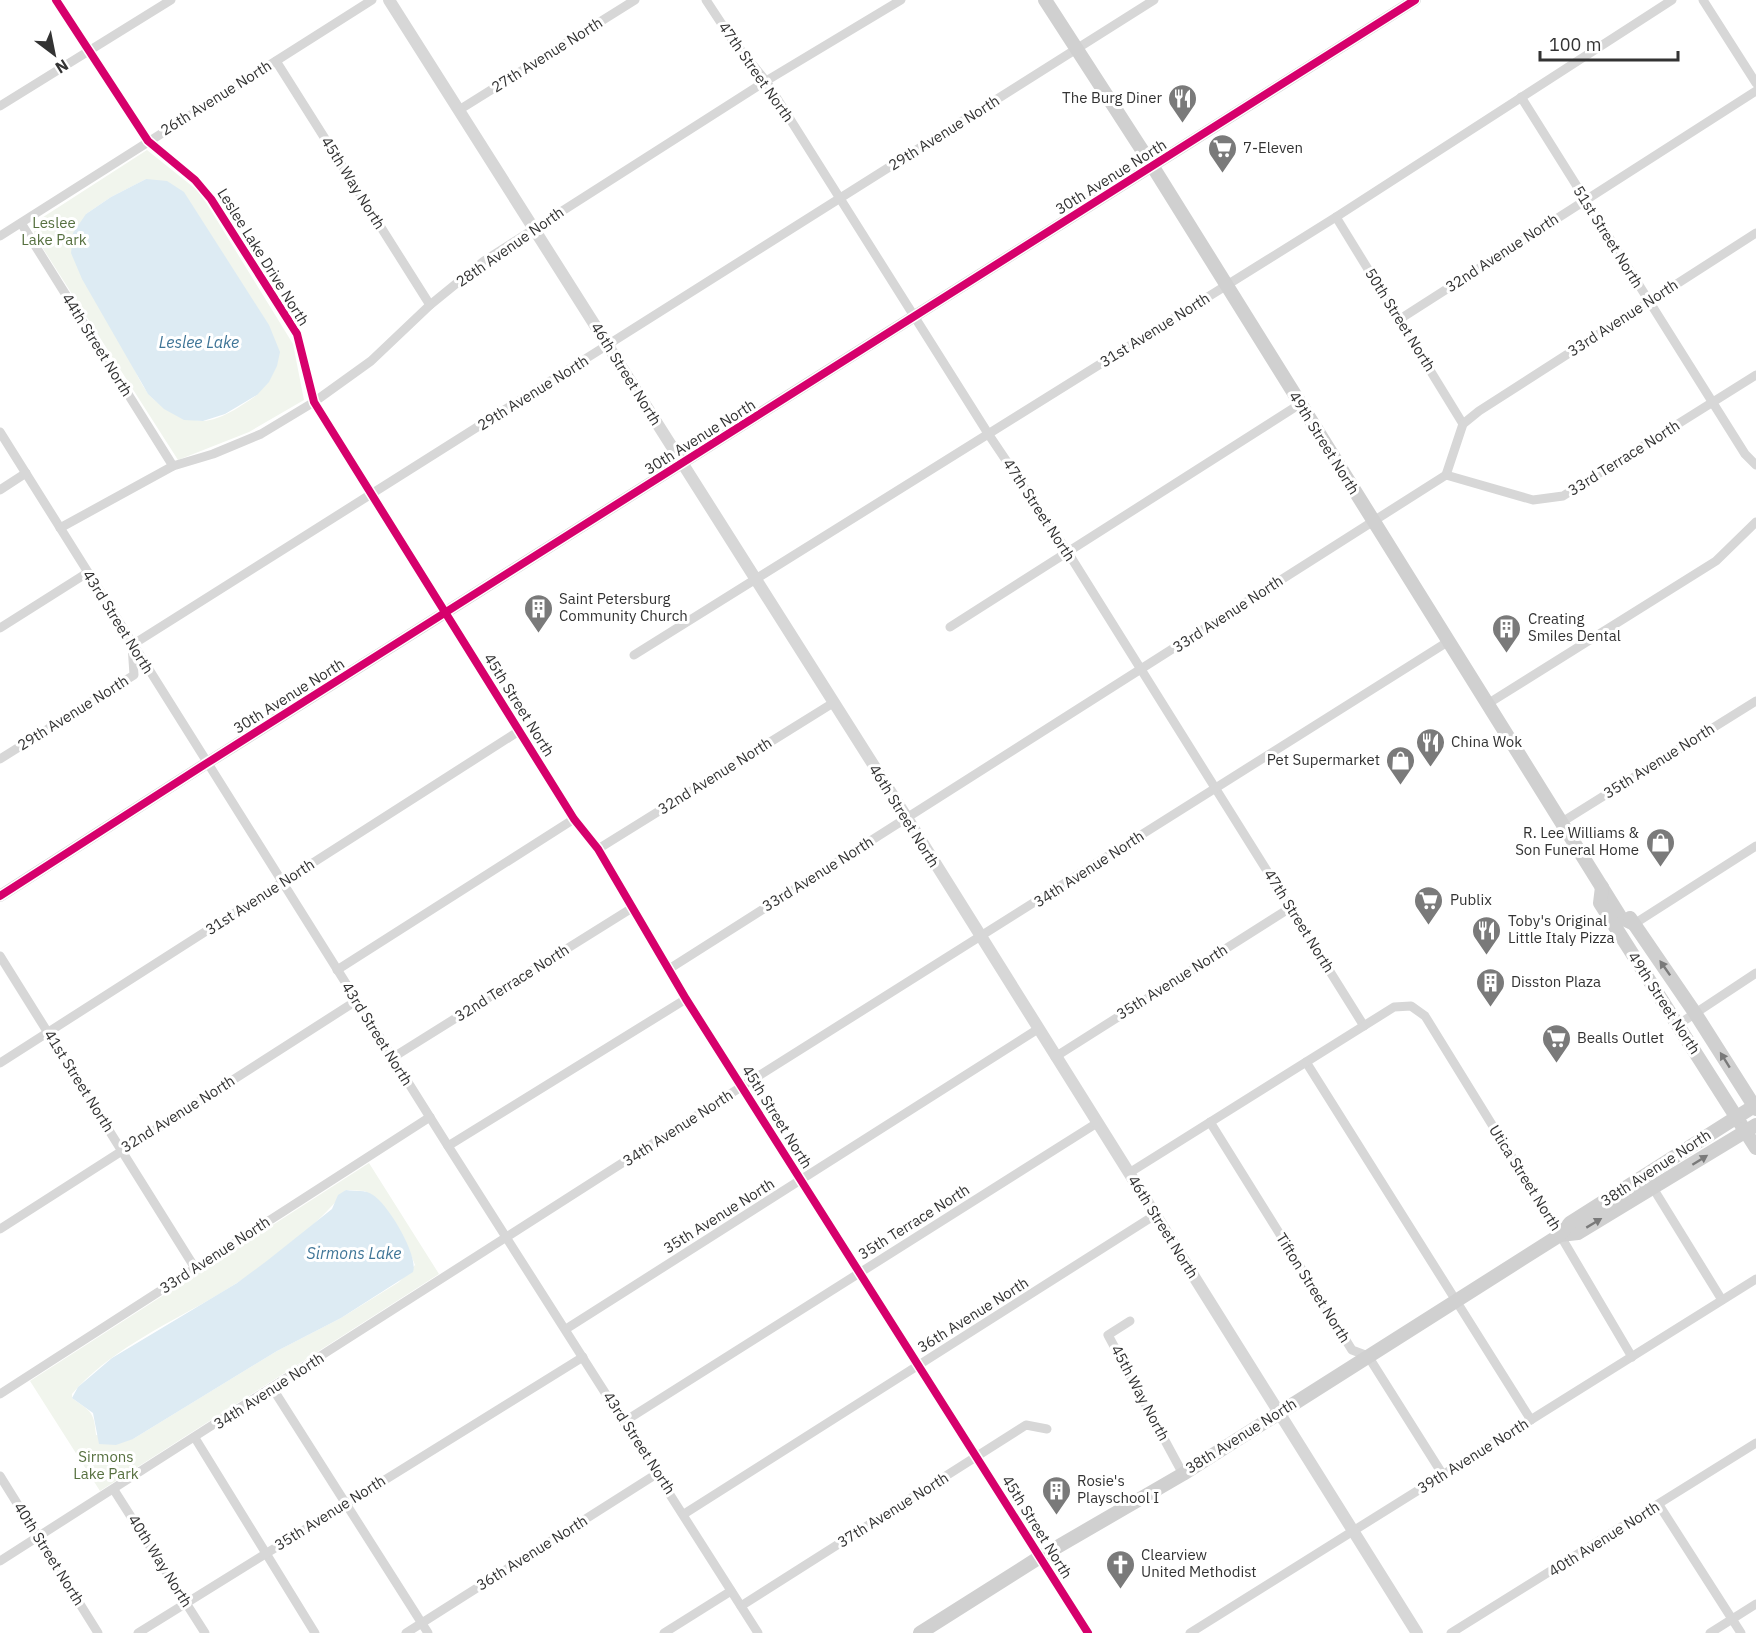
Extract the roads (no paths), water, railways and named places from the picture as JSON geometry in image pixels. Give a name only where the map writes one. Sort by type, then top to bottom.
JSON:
[{"type":"main road","name":"49th Street North","points":[[1045,0],[1489,703],[1602,887],[1614,895],[1695,1013],[1755,1107]]},
{"type":"main road","name":"49th Street North","points":[[1602,887],[1600,903],[1736,1117],[1751,1128]]},
{"type":"main road","points":[[1630,950],[1630,932],[1634,924]]},
{"type":"main road","name":"38th Avenue North","points":[[920,1633],[1040,1557],[1183,1474],[1560,1235],[1570,1222],[1755,1107]]},
{"type":"main road","points":[[1751,1128],[1756,1148]]},
{"type":"main road","name":"38th Avenue North","points":[[1560,1235],[1578,1233],[1751,1128]]},
{"type":"street","name":"Leslee Lake Drive North","points":[[56,0],[148,141],[195,180],[211,198],[297,334],[314,402],[447,614]]},
{"type":"street","points":[[0,106],[171,0]]},
{"type":"street","name":"26th Avenue North","points":[[0,236],[372,0]]},
{"type":"street","name":"46th Street North","points":[[389,0],[907,818],[1417,1633]]},
{"type":"street","name":"27th Avenue North","points":[[459,110],[634,0]]},
{"type":"street","name":"47th Street North","points":[[706,0],[731,38],[766,81],[989,435],[1067,551],[1364,1026]]},
{"type":"street","name":"29th Avenue North","points":[[0,759],[135,675],[132,645],[1154,0]]},
{"type":"street","name":"30th Avenue North","points":[[0,896],[1415,0]]},
{"type":"street","name":"31st Avenue North","points":[[634,655],[1336,217],[1672,0]]},
{"type":"street","points":[[1703,0],[1756,83]]},
{"type":"street","name":"28th Avenue North","points":[[60,528],[173,466],[213,454],[261,434],[314,402],[371,361],[430,305],[484,261],[766,81],[897,1]]},
{"type":"street","name":"45th Way North","points":[[276,61],[430,305]]},
{"type":"street","name":"32nd Avenue North","points":[[1400,319],[1756,91]]},
{"type":"street","name":"51st Street North","points":[[1521,97],[1745,454],[1756,465]]},
{"type":"street","name":"50th Street North","points":[[1336,217],[1464,424]]},
{"type":"street","name":"44th Street North","points":[[21,223],[173,466]]},
{"type":"street","name":"33rd Avenue North","points":[[1464,424],[1648,301],[1756,233]]},
{"type":"street","name":"33rd Terrace North","points":[[1446,475],[1533,500],[1563,496],[1756,375]]},
{"type":"street","points":[[950,627],[1300,404]]},
{"type":"street","points":[[1446,475],[1464,424]]},
{"type":"street","name":"43rd Street North","points":[[0,432],[356,1001],[758,1633]]},
{"type":"street","points":[[0,490],[26,473]]},
{"type":"street","name":"33rd Avenue North","points":[[669,969],[1446,475]]},
{"type":"street","points":[[1489,703],[1716,561],[1756,522]]},
{"type":"street","points":[[0,628],[87,573]]},
{"type":"street","name":"45th Street North","points":[[447,614],[574,819],[598,849],[686,999],[741,1087],[1088,1633]]},
{"type":"street","name":"34th Avenue North","points":[[0,1561],[273,1389],[741,1087],[1449,641]]},
{"type":"street","name":"35th Avenue North","points":[[1562,822],[1756,701]]},
{"type":"street","name":"32nd Avenue North","points":[[598,849],[833,703]]},
{"type":"street","name":"31st Avenue North","points":[[0,1063],[519,731]]},
{"type":"street","points":[[337,970],[574,819]]},
{"type":"street","points":[[1634,924],[1756,846]]},
{"type":"street","name":"32nd Terrace North","points":[[392,1058],[632,908]]},
{"type":"street","name":"35th Avenue North","points":[[1055,1057],[1290,908]]},
{"type":"street","name":"41st Street North","points":[[0,956],[123,1149],[195,1268]]},
{"type":"street","points":[[1679,1024],[1756,973]]},
{"type":"street","points":[[448,1146],[686,999]]},
{"type":"street","name":"32nd Avenue North","points":[[0,1229],[356,1001]]},
{"type":"street","name":"Utica Street North","points":[[1364,1026],[1394,1007],[1411,1006],[1425,1016],[1632,1357]]},
{"type":"street","points":[[1129,1173],[1364,1026]]},
{"type":"street","name":"35th Avenue North","points":[[566,1329],[1038,1029]]},
{"type":"street","points":[[1306,1062],[1531,1420]]},
{"type":"street","name":"33rd Avenue North","points":[[0,1394],[430,1118]]},
{"type":"street","name":"Tifton Street North","points":[[1209,1122],[1352,1350],[1368,1356],[1443,1475]]},
{"type":"street","name":"35th Terrace North","points":[[625,1421],[1097,1123]]},
{"type":"street","points":[[1653,1188],[1722,1300]]},
{"type":"street","name":"36th Avenue North","points":[[684,1514],[1155,1215]]},
{"type":"street","name":"39th Avenue North","points":[[1190,1633],[1756,1279]]},
{"type":"street","name":"45th Way North","points":[[1130,1321],[1108,1335],[1183,1474]]},
{"type":"street","name":"35th Avenue North","points":[[138,1633],[584,1357]]},
{"type":"street","points":[[273,1389],[428,1633]]},
{"type":"street","name":"37th Avenue North","points":[[741,1606],[1026,1425],[1047,1429]]},
{"type":"street","points":[[195,1438],[315,1633]]},
{"type":"street","name":"40th Avenue North","points":[[1451,1633],[1756,1443]]},
{"type":"street","name":"36th Avenue North","points":[[406,1633],[658,1473]]},
{"type":"street","name":"40th Street North","points":[[0,1476],[98,1633]]},
{"type":"street","name":"40th Way North","points":[[114,1490],[205,1633]]},
{"type":"street","points":[[1659,1504],[1741,1633]]},
{"type":"street","points":[[664,1633],[731,1591]]},
{"type":"street","points":[[1710,1633],[1756,1604]]},
{"type":"water","name":"Leslee Lake","points":[[146,179],[167,181],[184,192],[269,325],[280,352],[277,366],[269,382],[257,395],[225,414],[203,421],[184,420],[164,409],[148,394],[82,279],[71,253],[73,233],[86,214],[111,197]]},
{"type":"water","name":"Sirmons Lake","points":[[346,1190],[364,1191],[379,1200],[394,1219],[407,1243],[414,1264],[413,1272],[341,1318],[277,1351],[133,1439],[116,1445],[99,1444],[93,1413],[72,1398],[78,1387],[112,1358],[237,1283],[332,1209],[338,1195]]},
{"type":"place","name":"The Burg Diner","points":[[1183,124]]},
{"type":"place","name":"7-Eleven","points":[[1222,174]]},
{"type":"place","name":"Saint Petersburg Community Church","points":[[538,634]]},
{"type":"place","name":"Creating Smiles Dental","points":[[1507,654]]},
{"type":"place","name":"China Wok","points":[[1430,768]]},
{"type":"place","name":"Pet Supermarket","points":[[1401,786]]},
{"type":"place","name":"R. Lee Williams & Son Funeral Home","points":[[1660,868]]},
{"type":"place","name":"Publix","points":[[1429,926]]},
{"type":"place","name":"Toby's Original Little Italy Pizza","points":[[1487,956]]},
{"type":"place","name":"Disston Plaza","points":[[1490,1008]]},
{"type":"place","name":"Bealls Outlet","points":[[1556,1064]]},
{"type":"place","name":"Rosie's Playschool I","points":[[1056,1516]]},
{"type":"place","name":"Clearview United Methodist","points":[[1120,1590]]},
{"type":"park label","name":"Leslee Lake Park","points":[[54,232]]},
{"type":"park label","name":"Sirmons Lake Park","points":[[106,1466]]}]
